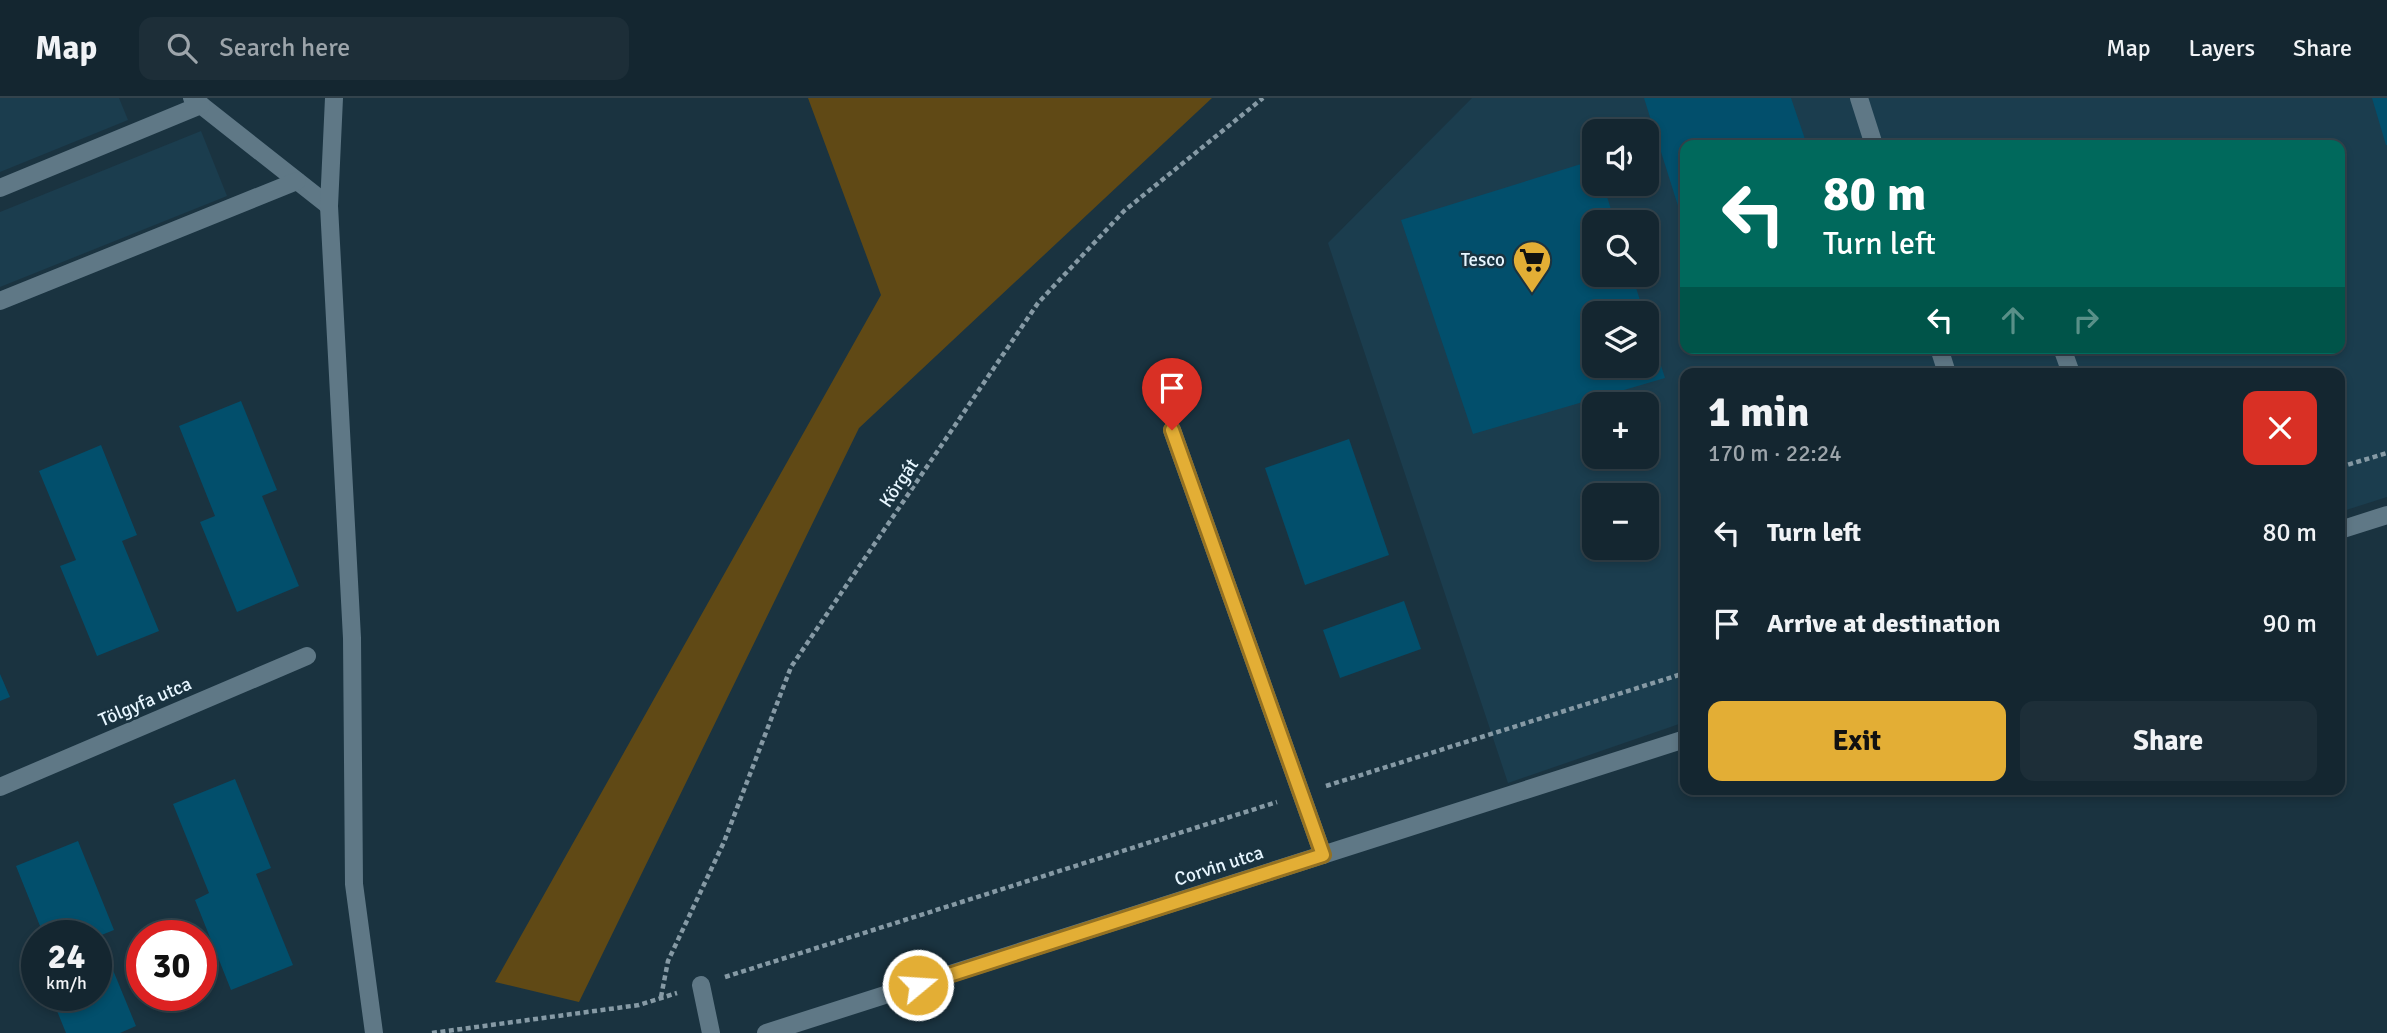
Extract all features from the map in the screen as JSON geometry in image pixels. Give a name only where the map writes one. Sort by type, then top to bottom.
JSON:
[{"type":"street","points":[[334,98],[329,206],[352,638],[354,884],[374,1033]]},
{"type":"street","points":[[1859,98],[1872,140]]},
{"type":"street","points":[[0,188],[196,102],[329,206]]},
{"type":"street","points":[[0,301],[297,181]]},
{"type":"street","points":[[1172,430],[1323,855]]},
{"type":"street","points":[[2345,528],[2387,515]]},
{"type":"street","name":"Tölgyfa utca","points":[[0,787],[307,656]]},
{"type":"street","name":"Corvin utca","points":[[766,1033],[1680,741]]},
{"type":"street","points":[[701,985],[711,1033]]},
{"type":"path","name":"Körgát","points":[[661,998],[668,961],[724,842],[791,667],[1038,303],[1124,211],[1264,98]]},
{"type":"path","points":[[2345,466],[2387,453]]},
{"type":"path","points":[[432,1033],[639,1005],[1680,675]]},
{"type":"shaded area","points":[[0,98],[119,98],[128,120],[0,172]]},
{"type":"shaded area","points":[[808,98],[1212,98],[859,428],[579,1002],[495,982],[881,295]]},
{"type":"shaded area","points":[[1472,98],[2387,98],[2387,497],[2345,510],[2345,368],[1680,368],[1680,724],[1508,783],[1328,243]]},
{"type":"shaded area","points":[[201,131],[227,196],[0,287],[0,212]]},
{"type":"building","points":[[1644,98],[1791,98],[1805,140],[1680,140],[1680,212],[1659,146],[1659,119],[1651,119]]},
{"type":"building","points":[[2372,98],[2387,98],[2387,145],[2386,145]]},
{"type":"building","name":"Tesco","points":[[1582,164],[1582,196],[1607,196],[1611,210],[1582,210],[1582,287],[1636,287],[1640,301],[1582,301],[1582,378],[1659,378],[1659,359],[1665,378],[1617,392],[1582,392],[1582,402],[1473,434],[1401,220]]},
{"type":"building","points":[[241,401],[277,490],[262,496],[299,586],[237,612],[200,522],[215,516],[179,426]]},
{"type":"building","points":[[1349,439],[1389,555],[1305,585],[1265,468]]},
{"type":"building","points":[[101,445],[137,535],[122,541],[159,631],[97,656],[60,566],[76,560],[39,471]]},
{"type":"building","points":[[1404,601],[1421,649],[1340,678],[1323,630]]},
{"type":"building","points":[[0,674],[10,697],[0,701]]},
{"type":"building","points":[[235,779],[271,868],[256,874],[293,965],[231,990],[217,955],[217,920],[203,920],[195,900],[209,893],[173,804]]},
{"type":"building","points":[[78,841],[110,920],[38,920],[16,866]]},
{"type":"building","points":[[112,968],[126,1002],[126,1011],[130,1011],[136,1026],[120,1033],[66,1033],[57,1011],[112,1011]]},
{"type":"place","name":"Tesco","points":[[1532,294]]},
{"type":"route","points":[[918,985],[1323,855],[1172,430]]}]
